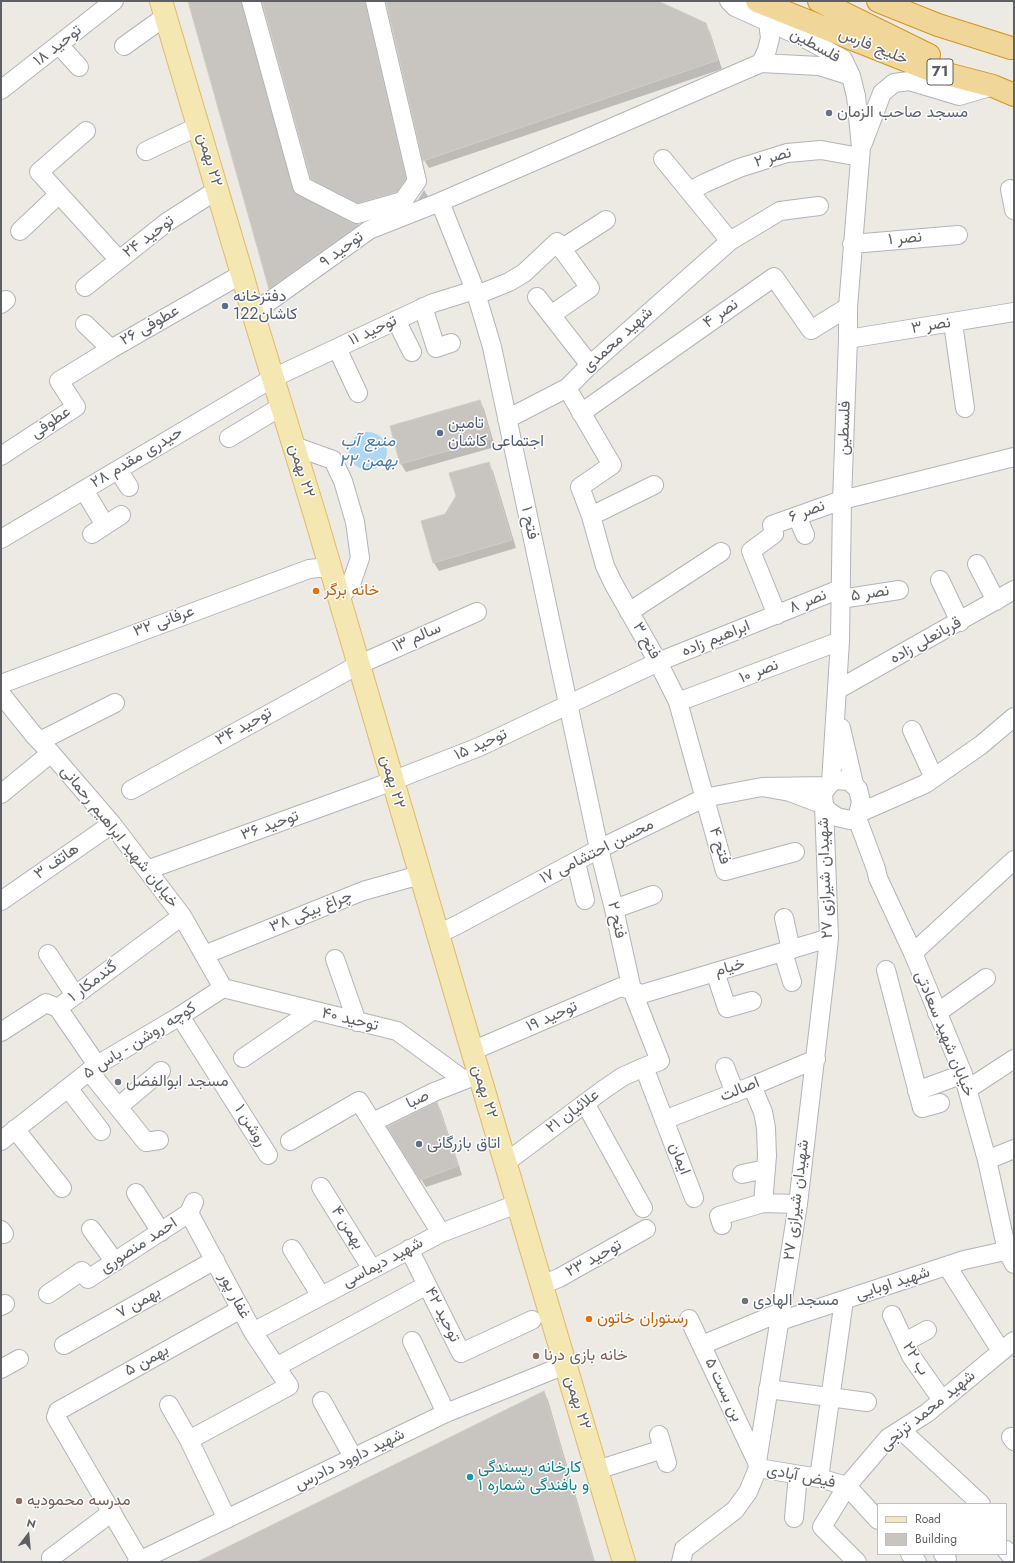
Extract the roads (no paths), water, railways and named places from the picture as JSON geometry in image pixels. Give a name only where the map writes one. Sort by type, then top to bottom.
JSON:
[{"type":"highway","name":"خلیج فارس","points":[[757,1],[928,69],[993,86],[1014,95]]},
{"type":"highway","points":[[819,1],[993,86]]},
{"type":"highway","points":[[878,1],[938,25],[1012,48]]},
{"type":"highway","points":[[909,1],[1012,48]]},
{"type":"main road","name":"٢٢ بهمن","points":[[164,8],[199,126],[216,190],[242,274],[252,313],[294,446],[472,1051],[471,1077],[506,1163],[624,1562]]},
{"type":"street","name":"توحید ۱۸","points":[[1,90],[114,1]]},
{"type":"street","points":[[251,1],[302,186],[357,214],[403,201],[417,181],[375,1]]},
{"type":"street","name":"فلسطین","points":[[729,1],[735,7],[804,38],[843,59],[851,76],[856,96],[861,152],[852,244],[848,307],[837,710]]},
{"type":"street","points":[[124,46],[164,8]]},
{"type":"street","points":[[768,22],[770,38],[767,50],[761,63],[819,66],[851,76]]},
{"type":"street","points":[[59,45],[79,67]]},
{"type":"street","name":"توحید ۹","points":[[252,313],[369,230],[440,202],[761,63]]},
{"type":"street","name":"فلسطین","points":[[861,152],[882,93],[894,83],[909,81],[959,96],[993,86]]},
{"type":"street","points":[[146,151],[199,126]]},
{"type":"street","points":[[86,131],[39,172],[119,260]]},
{"type":"street","name":"نصر ۲","points":[[690,191],[738,168],[786,154],[821,150],[861,152]]},
{"type":"street","points":[[663,159],[690,191],[726,245]]},
{"type":"street","name":"توحید ۲۴","points":[[85,288],[167,222],[216,190]]},
{"type":"street","points":[[1010,190],[1014,210]]},
{"type":"street","points":[[20,230],[59,194]]},
{"type":"street","name":"فتح ۱","points":[[440,202],[476,292],[492,347],[599,849]]},
{"type":"street","name":"شهید محمدی","points":[[507,419],[567,388],[590,365],[726,245],[780,211],[819,206]]},
{"type":"street","points":[[551,315],[590,288],[561,249],[606,220]]},
{"type":"street","name":"نصر ۱","points":[[852,244],[958,235]]},
{"type":"street","name":"توحید ۱۱","points":[[273,378],[423,307],[509,282],[524,273],[556,242],[561,249]]},
{"type":"street","name":"عطوفی ۲۶","points":[[58,381],[110,349],[242,274]]},
{"type":"street","name":"نصر ۴","points":[[581,413],[774,277],[811,330],[848,307]]},
{"type":"street","points":[[537,297],[590,365]]},
{"type":"street","points":[[423,307],[436,348],[451,343]]},
{"type":"street","name":"نصر ۳","points":[[848,339],[1014,312]]},
{"type":"street","points":[[396,320],[412,352]]},
{"type":"street","points":[[953,323],[965,408]]},
{"type":"street","points":[[85,324],[110,349]]},
{"type":"street","points":[[337,348],[358,393]]},
{"type":"street","name":"حیدری مقدم ۲۸","points":[[1,539],[273,378]]},
{"type":"street","name":"عطوفی","points":[[1,456],[76,407],[58,381]]},
{"type":"street","points":[[567,388],[581,413]]},
{"type":"street","points":[[229,438],[282,406]]},
{"type":"street","name":"فتح ۳","points":[[581,413],[612,464],[580,487],[591,516],[605,566],[613,584],[658,662],[678,702],[704,798]]},
{"type":"street","points":[[294,446],[333,460],[343,481],[355,522],[360,558],[351,584],[339,599]]},
{"type":"street","name":"نصر ۶","points":[[777,614],[750,551],[774,534],[772,525],[842,500],[1014,457]]},
{"type":"street","points":[[118,470],[129,487]]},
{"type":"street","points":[[591,516],[654,485]]},
{"type":"street","points":[[84,490],[99,529],[121,515]]},
{"type":"street","points":[[797,516],[805,535]]},
{"type":"street","points":[[629,612],[721,552]]},
{"type":"street","points":[[977,564],[996,601]]},
{"type":"street","name":"عرفانی ۳۲","points":[[1,684],[309,569],[329,567]]},
{"type":"street","points":[[940,580],[960,622]]},
{"type":"street","name":"نصر ۵","points":[[840,594],[899,590]]},
{"type":"street","name":"قربانعلی زاده","points":[[837,690],[960,622],[1014,590]]},
{"type":"street","name":"نصر ۸","points":[[777,614],[840,594]]},
{"type":"street","name":"سالم ۱۳","points":[[358,665],[477,612]]},
{"type":"street","name":"ابراهیم زاده","points":[[568,705],[658,662],[777,614]]},
{"type":"street","name":"نصر ۱۰","points":[[678,702],[840,641]]},
{"type":"street","name":"توحید ۳۴","points":[[131,790],[358,665]]},
{"type":"street","name":"خیابان شهید ابراهیم رحمانی","points":[[1,694],[112,824],[182,916],[223,988]]},
{"type":"street","points":[[1,794],[46,747],[115,703]]},
{"type":"street","name":"توحید ۱۵","points":[[392,782],[479,747],[568,705]]},
{"type":"street","points":[[837,710],[829,784],[823,795],[824,805],[832,814],[853,817],[929,781],[981,745],[1014,717]]},
{"type":"street","points":[[837,710],[856,787],[862,802],[853,817]]},
{"type":"street","points":[[912,730],[929,781]]},
{"type":"street","points":[[829,784],[843,780],[849,781],[856,787],[874,793],[891,792],[929,781]]},
{"type":"street","name":"توحید ۳۶","points":[[147,870],[392,782]]},
{"type":"street","name":"محسن احتشامی ۱۷","points":[[438,934],[599,849],[704,798],[762,787],[829,784]]},
{"type":"street","name":"محسن احتشامی ۱۷","points":[[762,787],[801,795],[824,805]]},
{"type":"street","name":"فتح ۴","points":[[704,798],[725,871],[795,852]]},
{"type":"street","name":"شهیدان شیرازی ۲۷","points":[[681,1562],[684,1549],[735,1510],[748,1492],[757,1465],[798,1204],[829,938],[824,805]]},
{"type":"street","name":"خیابان شهید سعادتی","points":[[853,817],[859,854],[878,878],[913,954],[966,1082],[1012,1255]]},
{"type":"street","name":"هاتف ۳","points":[[1,901],[112,824]]},
{"type":"street","name":"فتح ۲","points":[[599,849],[632,990],[660,1061],[644,1067]]},
{"type":"street","points":[[913,954],[1014,860]]},
{"type":"street","points":[[576,862],[585,900]]},
{"type":"street","name":"چراغ بیکی ۳۸","points":[[204,955],[363,891],[420,875]]},
{"type":"street","points":[[614,909],[653,895]]},
{"type":"street","name":"گندمکار ۱","points":[[1,1032],[46,1003],[58,1008],[182,916]]},
{"type":"street","points":[[784,918],[792,982]]},
{"type":"street","name":"خیام","points":[[632,990],[642,994],[829,938]]},
{"type":"street","points":[[48,954],[75,995]]},
{"type":"street","points":[[335,959],[357,1022]]},
{"type":"street","points":[[886,970],[922,1108],[940,1103]]},
{"type":"street","points":[[715,972],[727,1008],[752,1001]]},
{"type":"street","points":[[937,1013],[986,978]]},
{"type":"street","name":"توحید ۱۹","points":[[472,1051],[621,987],[632,990]]},
{"type":"street","name":"توحید ۴۰","points":[[223,988],[397,1032],[471,1077]]},
{"type":"street","name":"کوچه روشن - یاس ۵","points":[[1,1141],[93,1068],[180,1016],[223,988]]},
{"type":"street","points":[[58,1008],[118,1107],[152,1141]]},
{"type":"street","points":[[243,1058],[312,1011]]},
{"type":"street","name":"روشن ۱","points":[[180,1016],[268,1155]]},
{"type":"street","points":[[917,1091],[966,1082],[1014,1058]]},
{"type":"street","name":"اصالت","points":[[664,1120],[735,1093],[816,1059]]},
{"type":"street","name":"علائیان ۲۱","points":[[506,1163],[622,1077],[644,1067]]},
{"type":"street","name":"ایمان","points":[[644,1067],[694,1198]]},
{"type":"street","points":[[725,1068],[735,1093]]},
{"type":"street","points":[[118,1107],[161,1070]]},
{"type":"street","name":"صبا","points":[[372,1122],[434,1092],[471,1077]]},
{"type":"street","points":[[752,1086],[763,1112],[766,1128],[766,1168],[763,1203]]},
{"type":"street","points":[[68,1088],[101,1131]]},
{"type":"street","points":[[290,1141],[359,1101],[441,1233]]},
{"type":"street","points":[[585,1103],[643,1208]]},
{"type":"street","points":[[15,1129],[62,1188]]},
{"type":"street","points":[[987,1160],[1014,1148]]},
{"type":"street","points":[[742,1174],[766,1168]]},
{"type":"street","name":"بهمن ۴","points":[[322,1187],[372,1269]]},
{"type":"street","points":[[136,1193],[161,1232]]},
{"type":"street","points":[[722,1225],[719,1216],[763,1203],[798,1204]]},
{"type":"street","name":"شهید دیماسی","points":[[253,1332],[441,1233],[517,1204]]},
{"type":"street","name":"احمد منصوری","points":[[48,1294],[82,1271],[88,1279],[161,1232],[191,1208]]},
{"type":"street","name":"غفار پور","points":[[189,1440],[289,1386],[253,1332],[215,1260],[191,1208]]},
{"type":"street","points":[[91,1229],[115,1262]]},
{"type":"street","name":"توحید ۲۳","points":[[541,1285],[559,1278],[615,1244],[646,1230]]},
{"type":"street","points":[[292,1249],[321,1296]]},
{"type":"street","name":"توحید ۴۲","points":[[409,1249],[461,1353],[532,1320]]},
{"type":"street","name":"شهید اوبایی","points":[[702,1345],[781,1317],[844,1300],[964,1260],[1012,1255]]},
{"type":"street","name":"بهمن ۷","points":[[64,1345],[215,1260]]},
{"type":"street","points":[[947,1266],[1008,1346]]},
{"type":"street","points":[[276,1367],[427,1285]]},
{"type":"street","points":[[819,1478],[844,1300]]},
{"type":"street","name":"بهمن ۵","points":[[112,1512],[56,1417],[58,1411],[241,1309]]},
{"type":"street","name":"ب ۲۲","points":[[892,1315],[911,1356],[942,1400]]},
{"type":"street","name":"بن بست ۵","points":[[689,1319],[757,1465]]},
{"type":"street","points":[[905,1342],[926,1330]]},
{"type":"street","points":[[412,1341],[446,1413]]},
{"type":"street","name":"شهید محمد ترنجی","points":[[857,1562],[822,1527],[847,1486],[888,1438],[927,1413],[1008,1346]]},
{"type":"street","points":[[1,1369],[19,1359]]},
{"type":"street","name":"شهید داوود دادرس","points":[[139,1561],[446,1413],[565,1365]]},
{"type":"street","points":[[768,1389],[867,1402]]},
{"type":"street","points":[[322,1401],[353,1457]]},
{"type":"street","points":[[169,1405],[189,1440],[227,1519]]},
{"type":"street","points":[[901,1430],[980,1503]]},
{"type":"street","points":[[597,1470],[663,1449]]},
{"type":"street","name":"فیض آبادی","points":[[757,1465],[798,1475],[819,1478],[847,1486],[877,1519]]},
{"type":"street","points":[[794,1518],[798,1475]]},
{"type":"street","points":[[52,1562],[51,1558],[112,1512],[139,1561]]},
{"type":"street","points":[[1007,1551],[1014,1559]]},
{"type":"water","name":"منبع آب ۲۲ بهمن","points":[[368,432],[378,435],[384,441],[387,451],[384,461],[378,467],[368,470],[358,467],[352,461],[349,451],[352,441],[358,435]]},
{"type":"place","name":"مسجد صاحب الزمان","points":[[829,113]]},
{"type":"place","name":"دفترخانه 122کاشان","points":[[225,306]]},
{"type":"place","name":"تامین اجتماعی کاشان","points":[[440,433]]},
{"type":"place","name":"خانه برگر","points":[[316,591]]},
{"type":"place","name":"مسجد ابوالفضل","points":[[118,1082]]},
{"type":"place","name":"اتاق بازرگانی","points":[[419,1144]]},
{"type":"place","name":"مسجد الهادی","points":[[745,1301]]},
{"type":"place","name":"رستوران خاتون","points":[[589,1319]]},
{"type":"place","name":"خانه بازی درنا","points":[[536,1356]]},
{"type":"place","name":"کارخانه ریسندگی و بافندگی شماره ۱","points":[[470,1477]]},
{"type":"place","name":"مدرسه محمودیه","points":[[19,1501]]}]
